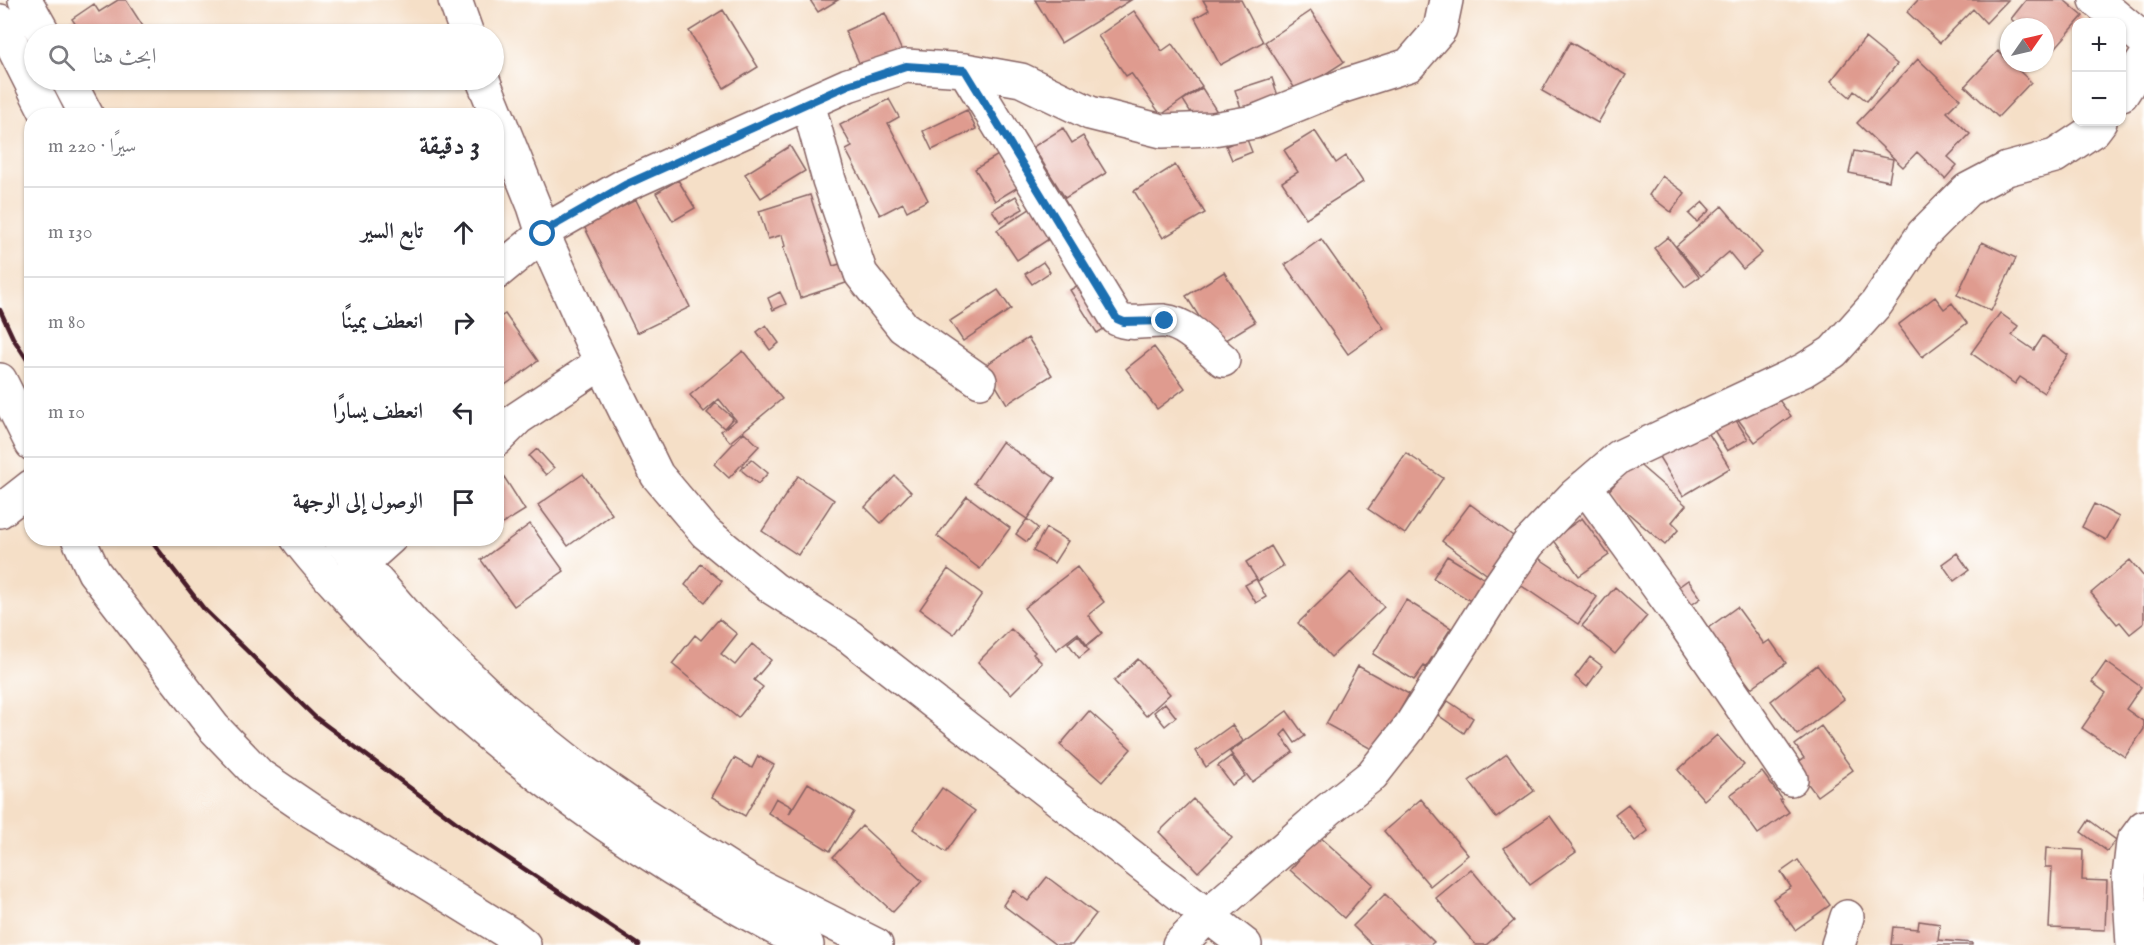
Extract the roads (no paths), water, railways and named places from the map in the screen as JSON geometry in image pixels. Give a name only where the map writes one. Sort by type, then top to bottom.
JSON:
[{"type":"main road","points":[[25,0],[38,24]]},
{"type":"main road","points":[[455,0],[463,24]]},
{"type":"main road","points":[[504,266],[553,226],[625,185],[848,85],[906,66],[965,70],[1021,80],[1090,113],[1162,131],[1213,129],[1254,122],[1343,86],[1408,65],[1440,29],[1446,0]]},
{"type":"main road","points":[[2096,0],[2144,40]]},
{"type":"main road","points":[[0,21],[24,68]]},
{"type":"main road","points":[[2126,87],[2144,60]]},
{"type":"main road","points":[[965,70],[1117,319],[1124,322],[1165,321],[1183,327],[1223,360]]},
{"type":"main road","points":[[35,90],[44,108]]},
{"type":"main road","points":[[73,90],[83,108]]},
{"type":"main road","points":[[487,90],[494,108]]},
{"type":"main road","points":[[808,103],[829,180],[861,274],[903,327],[980,381]]},
{"type":"main road","points":[[1179,945],[1329,810],[1372,775],[1409,728],[1496,591],[1530,543],[1585,486],[1619,457],[1804,370],[1833,352],[1877,303],[1923,234],[1967,190],[2007,170],[2055,156],[2097,126]]},
{"type":"main road","points":[[504,132],[543,234],[602,363],[657,475],[706,532],[774,589],[850,637],[1245,945]]},
{"type":"main road","points":[[504,432],[518,418],[602,363]]},
{"type":"main road","points":[[0,380],[24,428]]},
{"type":"main road","points":[[1585,486],[1685,624],[1791,779]]},
{"type":"main road","points":[[0,511],[24,492]]},
{"type":"main road","points":[[82,546],[101,582],[214,728],[260,776],[524,945]]},
{"type":"main road","points":[[304,546],[393,648],[460,711],[541,779],[674,870],[807,945]]},
{"type":"main road","points":[[346,546],[414,624],[502,708],[576,767],[747,880],[876,945]]},
{"type":"main road","points":[[361,564],[381,546]]},
{"type":"main road","points":[[2133,945],[2129,877],[2133,842],[2144,827]]},
{"type":"railway","points":[[0,310],[24,355]]},
{"type":"railway","points":[[155,546],[204,609],[315,717],[476,837],[639,945]]}]
